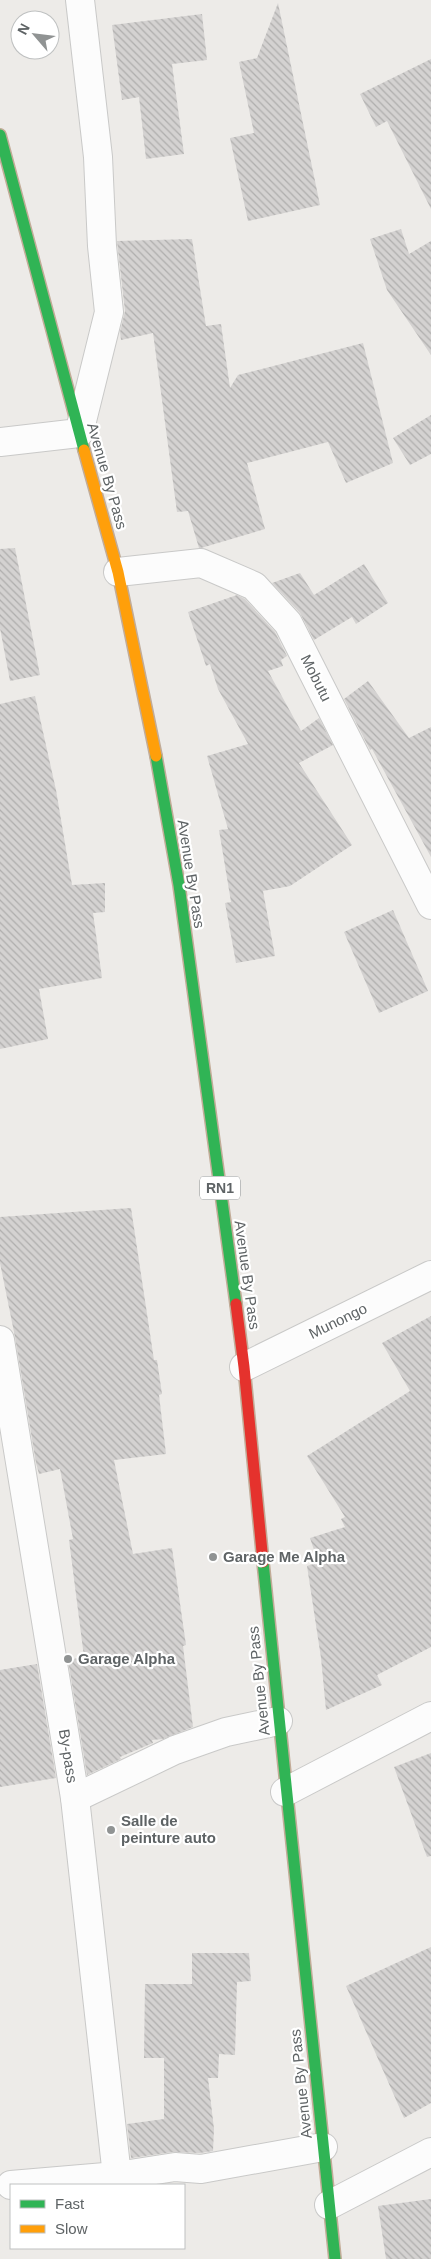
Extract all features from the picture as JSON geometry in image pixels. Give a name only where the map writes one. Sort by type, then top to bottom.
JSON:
[{"type":"highway","name":"Avenue By Pass","points":[[0,135],[118,572],[148,714],[180,885],[244,1367],[285,1792],[335,2259]]},
{"type":"street","points":[[0,442],[79,433],[109,312],[102,246],[98,157],[80,0]]},
{"type":"street","name":"Mobutu","points":[[118,572],[201,563],[254,586],[288,623],[431,905]]},
{"type":"street","name":"Munongo","points":[[244,1367],[431,1275]]},
{"type":"street","name":"By-pass","points":[[0,1340],[75,1798],[117,2176]]},
{"type":"street","points":[[285,1792],[431,1716]]},
{"type":"street","points":[[75,1798],[175,1750],[226,1732],[278,1721]]},
{"type":"street","points":[[23,2184],[117,2176],[175,2167],[201,2169],[323,2147]]},
{"type":"street","points":[[329,2205],[431,2152]]},
{"type":"building","points":[[278,3],[320,205],[248,221],[230,138],[254,133],[239,62],[257,58]]},
{"type":"building","points":[[202,14],[207,60],[172,64],[184,154],[146,159],[139,97],[122,100],[112,25]]},
{"type":"building","points":[[431,59],[431,209],[387,121],[376,127],[360,94]]},
{"type":"building","points":[[401,229],[409,254],[431,241],[431,355],[387,290],[370,239]]},
{"type":"building","points":[[192,239],[206,326],[221,324],[230,388],[238,375],[363,343],[393,463],[346,483],[328,442],[247,463],[265,529],[201,548],[199,548],[188,511],[177,512],[153,333],[121,340],[120,332],[125,311],[117,241]]},
{"type":"building","points":[[431,415],[431,454],[410,465],[393,438]]},
{"type":"building","points":[[15,548],[40,675],[10,681],[0,628],[0,549]]},
{"type":"building","points":[[364,564],[388,603],[356,624],[352,617],[314,640],[300,613],[272,583],[300,573],[314,595]]},
{"type":"building","points":[[237,595],[245,599],[275,632],[287,656],[281,660],[283,666],[268,671],[301,731],[319,718],[333,745],[299,763],[352,845],[290,886],[263,891],[275,956],[236,963],[225,903],[231,902],[219,830],[228,829],[207,756],[248,744],[218,689],[210,664],[206,666],[188,612]]},
{"type":"building","points":[[368,681],[409,738],[431,727],[431,857],[372,749],[370,750],[344,699]]},
{"type":"building","points":[[35,696],[56,790],[72,885],[105,883],[105,912],[93,913],[102,978],[39,989],[48,1039],[0,1049],[0,704]]},
{"type":"building","points":[[393,910],[428,991],[379,1013],[344,932]]},
{"type":"building","points":[[131,1208],[154,1360],[157,1360],[162,1394],[159,1395],[166,1454],[114,1460],[133,1554],[172,1548],[186,1645],[183,1646],[193,1727],[163,1739],[152,1740],[153,1743],[120,1757],[121,1759],[87,1775],[68,1660],[84,1657],[69,1540],[73,1539],[60,1469],[39,1474],[36,1463],[15,1337],[0,1263],[0,1217]]},
{"type":"building","points":[[431,1316],[431,1647],[377,1675],[382,1685],[326,1710],[321,1658],[307,1566],[318,1562],[310,1538],[345,1527],[341,1519],[345,1517],[307,1456],[410,1391],[382,1343]]},
{"type":"building","points":[[37,1664],[56,1778],[0,1787],[0,1670]]},
{"type":"building","points":[[431,1753],[431,1856],[427,1857],[394,1767]]},
{"type":"building","points":[[431,1947],[431,2103],[404,2118],[346,1986]]},
{"type":"building","points":[[192,1953],[249,1953],[251,1981],[237,1982],[235,2055],[219,2054],[218,2078],[208,2078],[214,2129],[213,2151],[200,2153],[173,2152],[131,2158],[127,2124],[164,2119],[164,2058],[144,2058],[145,1984],[192,1984]]},
{"type":"building","points":[[431,2199],[431,2259],[386,2259],[378,2206]]},
{"type":"traffic: fast","points":[[0,135],[84,450]]},
{"type":"traffic: fast","points":[[156,756],[179,885],[236,1304]]},
{"type":"traffic: fast","points":[[263,1562],[335,2259]]},
{"type":"traffic: slow","points":[[84,450],[118,572],[156,756]]},
{"type":"traffic: jam","points":[[236,1304],[263,1562]]},
{"type":"place","name":"Garage Me Alpha","points":[[213,1557]]},
{"type":"place","name":"Garage Alpha","points":[[68,1659]]},
{"type":"place","name":"Salle de peinture auto","points":[[111,1830]]}]
